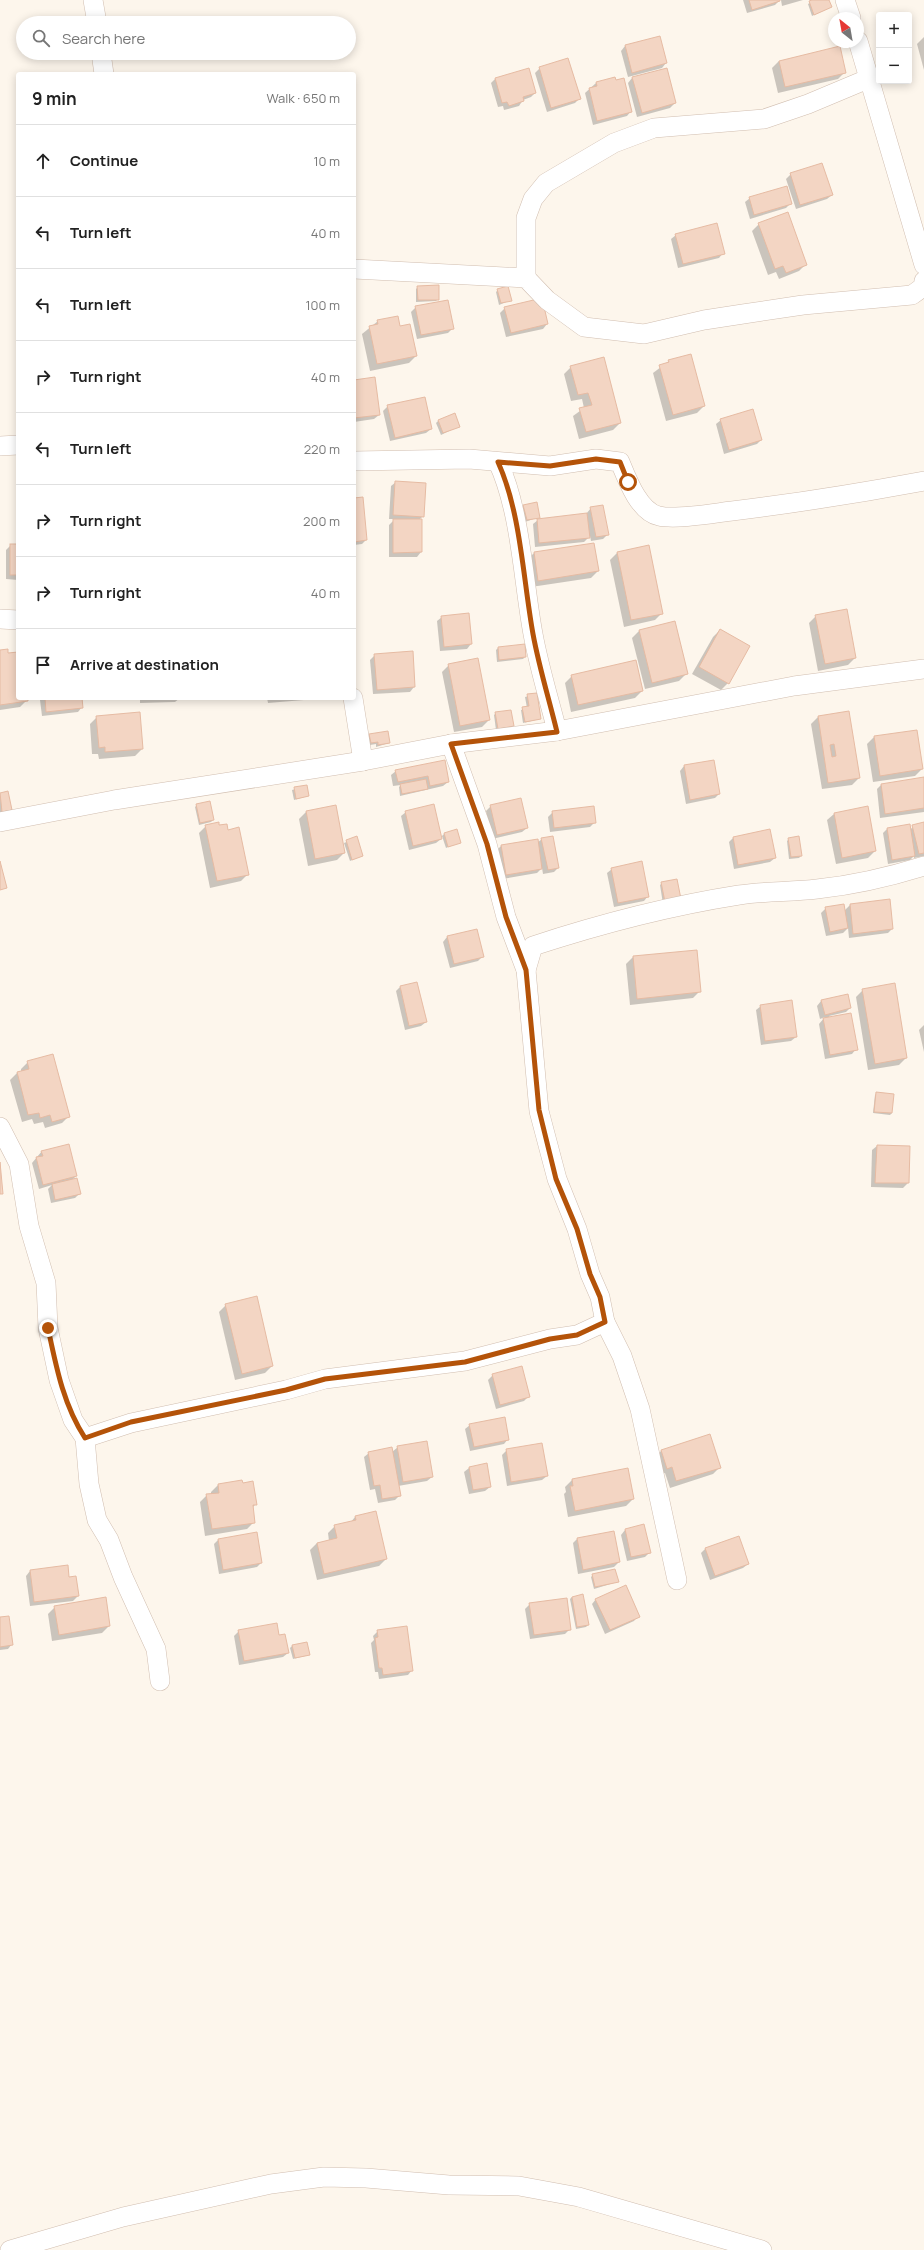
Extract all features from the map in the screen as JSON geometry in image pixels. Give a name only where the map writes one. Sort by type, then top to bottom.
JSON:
[{"type":"street","points":[[93,0],[96,16]]},
{"type":"street","points":[[845,0],[848,12]]},
{"type":"street","points":[[860,48],[924,266]]},
{"type":"street","points":[[102,60],[104,72]]},
{"type":"street","points":[[526,278],[526,218],[533,199],[546,183],[614,143],[654,128],[764,119],[808,104],[870,78]]},
{"type":"street","points":[[356,269],[526,278],[547,300],[584,327],[644,334],[704,320],[743,314],[810,304],[912,294],[924,287],[924,281]]},
{"type":"street","points":[[0,446],[16,445]]},
{"type":"street","points":[[356,461],[469,459],[550,466],[596,459],[620,462],[628,482],[639,502],[659,516],[699,515],[841,497],[924,481]]},
{"type":"street","points":[[498,462],[506,480],[527,586],[533,634],[557,732]]},
{"type":"street","points":[[0,619],[16,620]]},
{"type":"street","points":[[0,822],[114,800],[363,761],[451,744],[557,732],[794,686],[924,669]]},
{"type":"street","points":[[353,700],[363,761]]},
{"type":"street","points":[[451,744],[487,844],[506,917],[526,970],[539,1110],[556,1179],[577,1229],[590,1274],[600,1297],[605,1322],[622,1356],[640,1410],[677,1580]]},
{"type":"street","points":[[526,970],[533,946],[615,920],[739,895],[817,889],[851,884],[889,877],[924,866]]},
{"type":"street","points":[[0,1127],[19,1164],[29,1226],[46,1283],[48,1328],[59,1380],[73,1420],[85,1438],[89,1484],[97,1520],[109,1540],[123,1577],[156,1649],[160,1681]]},
{"type":"street","points":[[85,1438],[131,1422],[278,1391],[325,1379],[465,1362],[550,1339],[577,1335],[605,1322]]},
{"type":"street","points":[[10,2250],[123,2217],[271,2184],[324,2178],[366,2178],[449,2185],[519,2186],[579,2197],[762,2250]]},
{"type":"building","points":[[749,0],[780,0],[780,1],[752,10]]},
{"type":"building","points":[[829,0],[832,7],[814,15],[809,1]]},
{"type":"building","points":[[660,36],[667,63],[632,73],[625,45]]},
{"type":"building","points":[[832,48],[840,48],[846,73],[785,87],[779,61]]},
{"type":"building","points":[[568,58],[581,99],[551,108],[539,67]]},
{"type":"building","points":[[529,68],[536,93],[523,97],[524,101],[509,106],[507,102],[502,103],[495,78]]},
{"type":"building","points":[[667,68],[676,103],[642,113],[632,77]]},
{"type":"building","points":[[615,77],[616,80],[624,78],[632,112],[597,121],[589,88],[597,86],[596,82]]},
{"type":"building","points":[[822,163],[833,195],[800,205],[790,173]]},
{"type":"building","points":[[787,186],[792,204],[754,215],[749,197]]},
{"type":"building","points":[[788,212],[807,265],[786,273],[783,266],[775,269],[758,223]]},
{"type":"building","points":[[717,223],[725,254],[683,264],[675,234]]},
{"type":"building","points":[[439,285],[439,300],[418,300],[417,286]]},
{"type":"building","points":[[508,286],[512,301],[501,303],[497,289]]},
{"type":"building","points":[[542,298],[548,324],[511,333],[504,307]]},
{"type":"building","points":[[448,300],[454,329],[421,335],[415,306]]},
{"type":"building","points":[[398,316],[400,326],[410,324],[417,356],[377,364],[369,326],[378,324],[377,320]]},
{"type":"building","points":[[691,354],[705,406],[673,415],[659,365],[669,362],[668,360]]},
{"type":"building","points":[[604,357],[621,423],[586,432],[579,408],[592,405],[588,393],[578,395],[570,366]]},
{"type":"building","points":[[375,377],[380,415],[356,418],[356,380]]},
{"type":"building","points":[[425,397],[432,429],[395,438],[387,405]]},
{"type":"building","points":[[753,409],[762,440],[729,450],[720,419]]},
{"type":"building","points":[[455,413],[460,427],[443,433],[438,420]]},
{"type":"building","points":[[395,481],[426,483],[424,517],[393,515]]},
{"type":"building","points":[[363,497],[367,540],[356,542],[356,498]]},
{"type":"building","points":[[537,502],[540,518],[527,520],[523,505]]},
{"type":"building","points":[[603,505],[609,535],[596,537],[590,507]]},
{"type":"building","points":[[587,513],[590,538],[539,543],[537,519]]},
{"type":"building","points":[[393,519],[422,519],[422,552],[393,553]]},
{"type":"building","points":[[594,543],[599,571],[538,581],[534,552]]},
{"type":"building","points":[[10,544],[16,544],[16,575],[10,575]]},
{"type":"building","points":[[649,545],[663,614],[631,620],[617,552]]},
{"type":"building","points":[[847,609],[856,658],[825,664],[815,615]]},
{"type":"building","points":[[469,613],[472,644],[444,647],[441,616]]},
{"type":"building","points":[[675,621],[688,674],[652,683],[639,630]]},
{"type":"building","points":[[720,629],[750,646],[729,684],[699,667]]},
{"type":"building","points":[[525,644],[526,657],[499,660],[498,647]]},
{"type":"building","points":[[8,649],[8,653],[16,652],[16,700],[28,701],[0,705],[0,650]]},
{"type":"building","points":[[413,651],[415,687],[377,690],[374,654]]},
{"type":"building","points":[[478,658],[490,720],[460,726],[448,664]]},
{"type":"building","points":[[636,660],[643,691],[578,705],[571,675]]},
{"type":"building","points":[[537,693],[541,719],[525,722],[522,707],[529,706],[527,694]]},
{"type":"building","points":[[45,700],[82,700],[83,708],[46,712]]},
{"type":"building","points":[[511,710],[514,726],[498,729],[495,712]]},
{"type":"building","points":[[849,711],[860,778],[828,783],[818,716]],"holes":[[[834,744],[836,756],[832,757],[830,745]]]},
{"type":"building","points":[[140,712],[143,749],[105,752],[105,747],[99,748],[96,716]]},
{"type":"building","points":[[917,730],[923,769],[880,776],[874,736]]},
{"type":"building","points":[[388,731],[390,743],[378,745],[378,742],[371,743],[369,734]]},
{"type":"building","points":[[445,760],[449,782],[430,786],[428,776],[398,782],[395,770]]},
{"type":"building","points":[[714,760],[720,794],[690,800],[684,765]]},
{"type":"building","points":[[924,777],[924,808],[885,814],[881,784]]},
{"type":"building","points":[[426,779],[428,789],[402,794],[400,784]]},
{"type":"building","points":[[307,785],[309,796],[296,799],[294,787]]},
{"type":"building","points":[[8,791],[12,810],[2,812],[0,793]]},
{"type":"building","points":[[521,798],[528,828],[497,835],[490,805]]},
{"type":"building","points":[[210,801],[214,820],[200,823],[196,804]]},
{"type":"building","points":[[434,804],[442,839],[413,846],[405,811]]},
{"type":"building","points":[[336,805],[345,853],[315,859],[306,811]]},
{"type":"building","points":[[594,806],[596,823],[554,828],[552,811]]},
{"type":"building","points":[[868,806],[876,851],[842,858],[834,813]]},
{"type":"building","points":[[219,822],[219,825],[227,824],[228,830],[239,827],[249,875],[217,881],[205,825]]},
{"type":"building","points":[[924,822],[924,853],[919,854],[912,825]]},
{"type":"building","points":[[910,824],[915,856],[892,860],[887,828]]},
{"type":"building","points":[[457,829],[461,843],[448,847],[444,833]]},
{"type":"building","points":[[770,829],[776,858],[738,865],[733,837]]},
{"type":"building","points":[[357,836],[363,856],[352,860],[346,840]]},
{"type":"building","points":[[553,836],[559,868],[548,870],[541,838]]},
{"type":"building","points":[[799,836],[802,856],[791,857],[788,838]]},
{"type":"building","points":[[538,839],[542,869],[506,875],[501,845]]},
{"type":"building","points":[[0,861],[7,888],[0,890]]},
{"type":"building","points":[[642,861],[649,897],[618,903],[611,868]]},
{"type":"building","points":[[677,879],[681,899],[665,902],[661,882]]},
{"type":"building","points":[[890,899],[893,929],[853,934],[850,904]]},
{"type":"building","points":[[844,904],[848,928],[830,932],[825,907]]},
{"type":"building","points":[[477,929],[484,957],[454,964],[447,936]]},
{"type":"building","points":[[697,950],[701,992],[637,999],[633,956]]},
{"type":"building","points":[[417,982],[427,1022],[409,1026],[400,986]]},
{"type":"building","points":[[895,983],[907,1058],[875,1064],[862,989]]},
{"type":"building","points":[[848,994],[851,1008],[825,1015],[821,1000]]},
{"type":"building","points":[[792,1000],[797,1037],[765,1041],[760,1005]]},
{"type":"building","points":[[851,1013],[858,1050],[830,1055],[823,1018]]},
{"type":"building","points":[[53,1054],[70,1117],[52,1122],[50,1115],[40,1118],[39,1113],[28,1115],[17,1072],[29,1069],[27,1061]]},
{"type":"building","points":[[876,1092],[894,1094],[892,1113],[874,1112]]},
{"type":"building","points":[[69,1144],[77,1176],[43,1185],[36,1157],[43,1156],[41,1151]]},
{"type":"building","points":[[877,1145],[910,1146],[909,1183],[875,1183]]},
{"type":"building","points":[[0,1162],[3,1194],[0,1194]]},
{"type":"building","points":[[77,1178],[81,1194],[55,1200],[52,1184]]},
{"type":"building","points":[[257,1296],[273,1366],[242,1374],[225,1304]]},
{"type":"building","points":[[522,1366],[530,1397],[500,1405],[492,1374]]},
{"type":"building","points":[[505,1417],[509,1440],[474,1447],[469,1424]]},
{"type":"building","points":[[710,1434],[721,1468],[676,1481],[672,1467],[667,1469],[661,1450]]},
{"type":"building","points":[[427,1441],[433,1477],[403,1482],[397,1446]]},
{"type":"building","points":[[542,1443],[548,1476],[511,1482],[506,1449]]},
{"type":"building","points":[[392,1447],[401,1496],[382,1499],[380,1485],[374,1486],[368,1452]]},
{"type":"building","points":[[487,1463],[491,1487],[473,1490],[469,1467]]},
{"type":"building","points":[[628,1468],[634,1499],[575,1511],[570,1486],[573,1486],[572,1479]]},
{"type":"building","points":[[242,1480],[243,1483],[253,1481],[257,1505],[253,1505],[255,1523],[212,1529],[206,1494],[219,1493],[218,1484]]},
{"type":"building","points":[[376,1511],[387,1559],[324,1574],[317,1543],[337,1538],[334,1525],[356,1520],[355,1516]]},
{"type":"building","points":[[644,1524],[651,1553],[631,1557],[625,1529]]},
{"type":"building","points":[[614,1531],[620,1562],[583,1570],[577,1538]]},
{"type":"building","points":[[257,1532],[262,1563],[223,1570],[218,1539]]},
{"type":"building","points":[[739,1536],[749,1564],[715,1576],[705,1548]]},
{"type":"building","points":[[68,1565],[69,1577],[76,1576],[79,1596],[34,1602],[30,1570]]},
{"type":"building","points":[[615,1569],[619,1582],[595,1587],[592,1574]]},
{"type":"building","points":[[626,1585],[640,1617],[610,1630],[595,1599]]},
{"type":"building","points":[[583,1594],[589,1625],[577,1627],[572,1597]]},
{"type":"building","points":[[106,1597],[110,1626],[59,1635],[54,1606]]},
{"type":"building","points":[[567,1598],[571,1630],[534,1635],[529,1603]]},
{"type":"building","points":[[9,1616],[13,1645],[0,1647],[0,1617]]},
{"type":"building","points":[[277,1623],[279,1635],[285,1634],[289,1653],[244,1661],[238,1630]]},
{"type":"building","points":[[407,1626],[413,1671],[383,1675],[382,1668],[379,1668],[375,1638],[378,1637],[377,1630]]},
{"type":"building","points":[[307,1642],[310,1655],[295,1658],[292,1645]]},
{"type":"route","points":[[48,1328],[59,1380],[73,1420],[85,1438],[131,1422],[286,1390],[325,1379],[465,1362],[550,1339],[577,1335],[605,1322],[600,1297],[590,1274],[577,1229],[556,1179],[539,1110],[533,1024],[526,970],[506,917],[487,844],[451,744],[557,732],[533,634],[527,586],[506,480],[498,462],[550,466],[596,459],[620,462],[628,482]]}]
